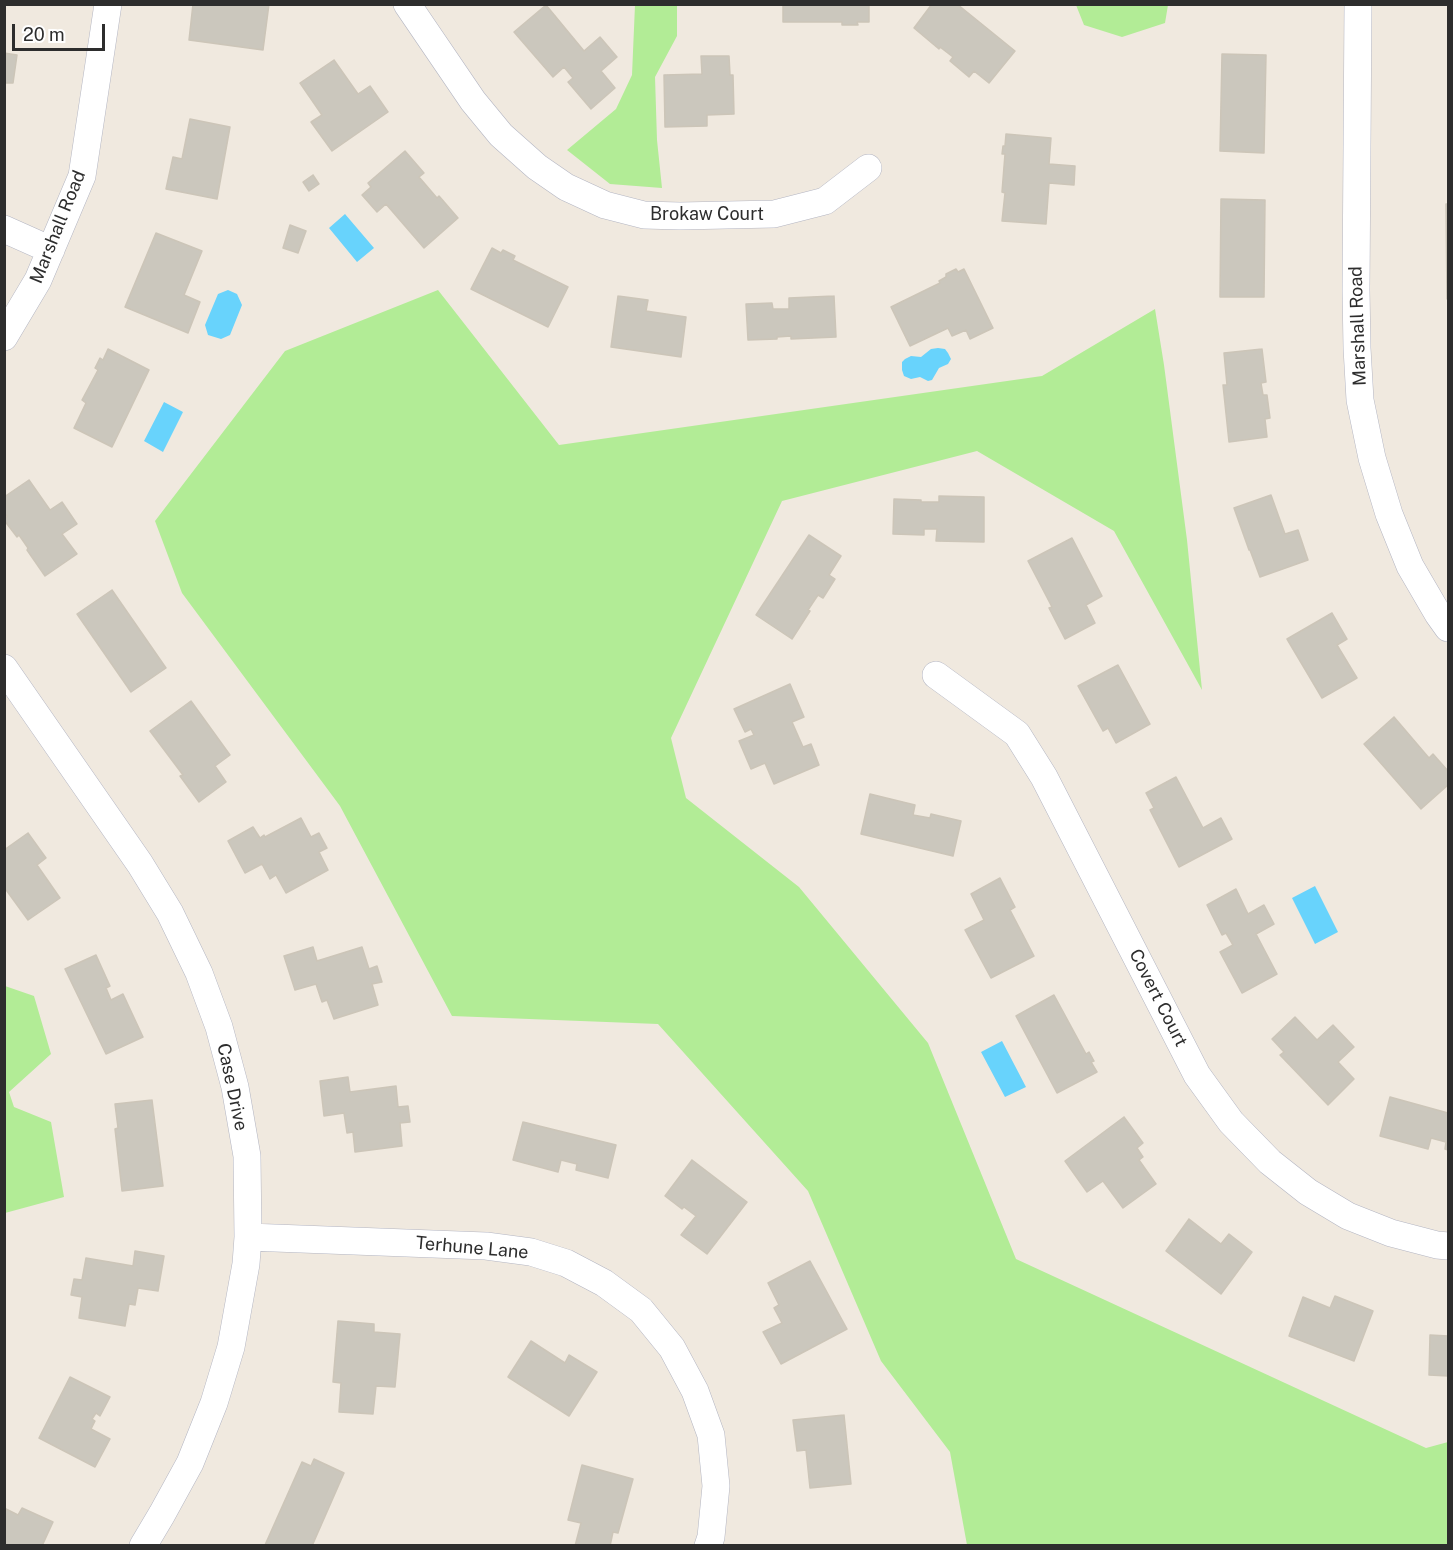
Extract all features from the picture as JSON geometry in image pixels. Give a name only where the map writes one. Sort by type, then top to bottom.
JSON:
[{"type":"street","name":"Marshall Road","points":[[4,337],[38,280],[82,176],[108,4]]},
{"type":"street","name":"Brokaw Court","points":[[407,4],[473,101],[501,135],[537,167],[566,188],[605,205],[644,215],[774,214],[825,201],[868,168]]},
{"type":"street","name":"Marshall Road","points":[[1358,4],[1356,290],[1360,400],[1372,458],[1389,514],[1410,566],[1438,614],[1449,628]]},
{"type":"street","points":[[4,229],[51,250]]},
{"type":"street","name":"Case Drive","points":[[4,668],[140,864],[170,912],[199,973],[219,1027],[235,1087],[247,1156],[246,1264],[231,1347],[214,1403],[190,1463],[143,1545]]},
{"type":"street","name":"Covert Court","points":[[936,675],[1017,734],[1044,777],[1197,1074],[1231,1122],[1270,1162],[1308,1192],[1348,1216],[1391,1233],[1449,1246]]},
{"type":"street","name":"Terhune Lane","points":[[248,1237],[486,1246],[520,1250],[567,1263],[604,1283],[641,1310],[672,1348],[695,1390],[711,1435],[716,1486],[711,1537],[708,1545]]},
{"type":"green space","points":[[635,5],[677,5],[677,36],[655,77],[657,140],[662,188],[610,184],[567,150],[616,109],[632,75]]},
{"type":"green space","points":[[1076,5],[1168,5],[1165,23],[1122,37],[1084,25]]},
{"type":"green space","points":[[438,290],[559,445],[1042,376],[1155,309],[1187,540],[1202,690],[1114,531],[977,451],[782,501],[671,738],[686,798],[799,887],[928,1043],[1016,1259],[1426,1448],[1448,1442],[1448,1545],[967,1545],[950,1452],[881,1361],[808,1191],[658,1024],[452,1016],[340,806],[182,593],[155,521],[285,351]]},
{"type":"green space","points":[[5,986],[34,996],[51,1054],[9,1092],[14,1107],[51,1122],[64,1197],[5,1213]]},
{"type":"water","points":[[345,214],[374,248],[357,262],[329,228]]},
{"type":"water","points":[[228,290],[237,294],[242,305],[230,335],[221,339],[208,335],[205,325],[218,294]]},
{"type":"water","points":[[931,349],[945,349],[951,359],[948,364],[939,368],[932,380],[928,381],[920,377],[911,379],[904,376],[902,362],[905,359],[911,356],[921,357]]},
{"type":"water","points":[[164,402],[183,412],[163,452],[144,441]]},
{"type":"water","points":[[1315,886],[1338,932],[1315,944],[1292,898]]},
{"type":"water","points":[[1002,1041],[1026,1087],[1005,1097],[981,1052]]},
{"type":"building","points":[[193,4],[269,4],[263,50],[189,40]]},
{"type":"building","points":[[783,4],[869,4],[869,22],[842,25],[842,22],[783,22]]},
{"type":"building","points":[[932,4],[957,4],[1015,51],[989,83],[974,71],[969,77],[950,61],[953,57],[940,47],[939,49],[914,28]]},
{"type":"building","points":[[546,5],[584,51],[600,37],[617,57],[601,71],[615,88],[591,109],[568,82],[573,78],[564,67],[553,77],[514,32]]},
{"type":"building","points":[[4,53],[17,55],[13,83],[4,83]]},
{"type":"building","points":[[1222,54],[1266,55],[1264,153],[1220,151]]},
{"type":"building","points":[[701,56],[729,56],[730,75],[733,75],[734,114],[707,115],[707,126],[665,127],[664,75],[702,74]]},
{"type":"building","points":[[334,60],[358,94],[370,86],[388,112],[332,151],[311,122],[322,115],[300,83]]},
{"type":"building","points":[[190,119],[230,127],[217,199],[166,189],[173,157],[182,159]]},
{"type":"building","points":[[1006,134],[1051,138],[1049,164],[1075,166],[1074,185],[1049,183],[1046,224],[1002,221],[1005,154],[1002,154]]},
{"type":"building","points":[[405,151],[424,173],[419,177],[458,218],[424,248],[386,204],[377,212],[362,195],[371,187],[368,183]]},
{"type":"building","points":[[313,175],[319,184],[309,191],[303,182]]},
{"type":"building","points":[[1221,199],[1265,200],[1264,297],[1220,297]]},
{"type":"building","points":[[1446,204],[1448,204],[1448,299],[1447,299]]},
{"type":"building","points":[[290,225],[306,231],[298,253],[283,248]]},
{"type":"building","points":[[156,233],[202,251],[184,295],[200,302],[188,333],[125,307]]},
{"type":"building","points":[[492,248],[515,256],[513,260],[568,287],[548,327],[471,289]]},
{"type":"building","points":[[956,269],[958,272],[964,269],[993,328],[970,339],[966,330],[952,336],[948,328],[910,346],[891,307],[940,283],[939,281],[946,277],[946,274]]},
{"type":"building","points":[[618,296],[648,300],[646,311],[686,317],[681,357],[611,347]]},
{"type":"building","points":[[834,296],[836,337],[791,339],[791,336],[748,340],[746,304],[772,303],[773,309],[789,309],[789,298]]},
{"type":"building","points":[[108,349],[149,370],[112,447],[74,428],[86,403],[82,400],[98,370],[95,368],[100,358],[103,360]]},
{"type":"building","points":[[1262,349],[1266,382],[1261,383],[1263,395],[1267,395],[1270,418],[1265,419],[1267,437],[1229,442],[1223,385],[1227,385],[1224,353]]},
{"type":"building","points":[[29,480],[50,510],[62,502],[77,524],[62,534],[77,554],[45,576],[19,535],[17,537],[4,520],[7,516],[4,513],[4,497]]},
{"type":"building","points":[[1271,495],[1285,534],[1298,530],[1308,560],[1260,577],[1234,508]]},
{"type":"building","points":[[939,496],[984,497],[984,542],[936,541],[937,529],[924,529],[924,535],[893,534],[894,499],[939,502]]},
{"type":"building","points":[[809,535],[841,556],[829,575],[835,579],[823,598],[818,595],[792,639],[756,615]]},
{"type":"building","points":[[1072,538],[1102,596],[1086,605],[1095,623],[1065,639],[1049,608],[1052,607],[1028,561]]},
{"type":"building","points":[[112,590],[166,668],[131,692],[77,614]]},
{"type":"building","points":[[1332,613],[1347,639],[1337,645],[1357,678],[1322,698],[1287,639]]},
{"type":"building","points":[[1118,665],[1150,724],[1116,743],[1108,728],[1103,731],[1078,686]]},
{"type":"building","points":[[790,684],[804,717],[792,722],[803,747],[811,744],[819,765],[774,784],[765,763],[751,769],[739,741],[754,735],[751,729],[745,732],[734,709]]},
{"type":"building","points":[[191,701],[230,755],[215,766],[226,782],[199,802],[180,776],[183,775],[150,731]]},
{"type":"building","points":[[1394,717],[1429,758],[1433,754],[1448,771],[1448,785],[1421,809],[1364,744]]},
{"type":"building","points":[[1176,777],[1203,828],[1221,818],[1232,839],[1179,867],[1150,810],[1154,808],[1146,793]]},
{"type":"building","points":[[870,794],[915,805],[913,815],[930,818],[931,814],[961,821],[953,856],[861,834]]},
{"type":"building","points":[[301,818],[311,837],[319,833],[327,848],[319,852],[328,870],[286,893],[276,875],[270,879],[262,864],[245,873],[228,841],[253,827],[260,838],[264,835],[265,837]]},
{"type":"building","points":[[28,833],[46,858],[37,865],[60,898],[28,920],[4,887],[4,850]]},
{"type":"building","points":[[1000,878],[1015,907],[1010,910],[1034,956],[991,978],[965,930],[984,920],[971,894]]},
{"type":"building","points":[[1236,889],[1248,914],[1264,905],[1274,924],[1256,934],[1277,974],[1242,993],[1220,952],[1233,945],[1226,933],[1222,935],[1207,905]]},
{"type":"building","points":[[313,947],[317,961],[362,947],[369,969],[377,966],[382,982],[372,984],[378,1005],[334,1019],[327,1000],[322,1002],[316,984],[295,990],[284,956]]},
{"type":"building","points":[[96,955],[110,986],[106,988],[111,1000],[123,994],[143,1037],[106,1054],[65,969]]},
{"type":"building","points":[[1054,995],[1086,1054],[1089,1052],[1094,1061],[1091,1062],[1097,1072],[1057,1093],[1016,1016]]},
{"type":"building","points":[[1295,1017],[1317,1040],[1333,1025],[1354,1047],[1338,1062],[1354,1079],[1328,1105],[1280,1055],[1284,1052],[1272,1039]]},
{"type":"building","points":[[348,1077],[350,1092],[396,1086],[398,1107],[408,1106],[410,1122],[400,1123],[402,1146],[355,1152],[353,1132],[347,1133],[344,1113],[324,1116],[320,1081]]},
{"type":"building","points":[[1390,1097],[1448,1113],[1448,1150],[1445,1149],[1446,1142],[1431,1138],[1428,1149],[1380,1136]]},
{"type":"building","points":[[152,1100],[163,1186],[122,1191],[115,1129],[118,1128],[115,1104]]},
{"type":"building","points":[[1124,1117],[1143,1143],[1137,1148],[1143,1157],[1139,1160],[1156,1184],[1123,1208],[1103,1181],[1087,1192],[1065,1161]]},
{"type":"building","points":[[523,1122],[616,1145],[608,1178],[576,1170],[577,1164],[561,1160],[558,1172],[513,1160]]},
{"type":"building","points":[[692,1160],[747,1202],[707,1254],[681,1235],[696,1216],[665,1196]]},
{"type":"building","points":[[1189,1219],[1221,1244],[1229,1234],[1252,1252],[1221,1294],[1166,1251]]},
{"type":"building","points":[[135,1251],[164,1256],[158,1291],[138,1288],[135,1305],[129,1304],[125,1326],[79,1318],[82,1297],[71,1295],[74,1279],[82,1280],[86,1258],[133,1266]]},
{"type":"building","points":[[810,1261],[847,1329],[781,1364],[763,1332],[782,1323],[774,1308],[779,1305],[768,1283]]},
{"type":"building","points":[[1335,1296],[1373,1311],[1354,1361],[1289,1336],[1303,1297],[1330,1308]]},
{"type":"building","points":[[338,1321],[374,1324],[374,1332],[400,1334],[395,1387],[376,1386],[373,1414],[339,1412],[341,1383],[333,1382]]},
{"type":"building","points":[[1430,1335],[1448,1336],[1448,1376],[1429,1375]]},
{"type":"building","points":[[531,1341],[565,1363],[569,1355],[597,1372],[569,1416],[508,1377]]},
{"type":"building","points":[[70,1377],[110,1397],[100,1416],[96,1413],[92,1419],[95,1421],[91,1429],[110,1439],[95,1467],[39,1438]]},
{"type":"building","points":[[844,1415],[851,1484],[810,1488],[806,1450],[797,1451],[793,1420]]},
{"type":"building","points":[[314,1459],[344,1473],[312,1546],[265,1545],[302,1462],[311,1466]]},
{"type":"building","points":[[582,1465],[633,1479],[618,1533],[613,1532],[610,1546],[575,1546],[581,1523],[568,1520]]},
{"type":"building","points":[[4,1508],[18,1515],[22,1508],[53,1522],[42,1546],[4,1546]]}]
